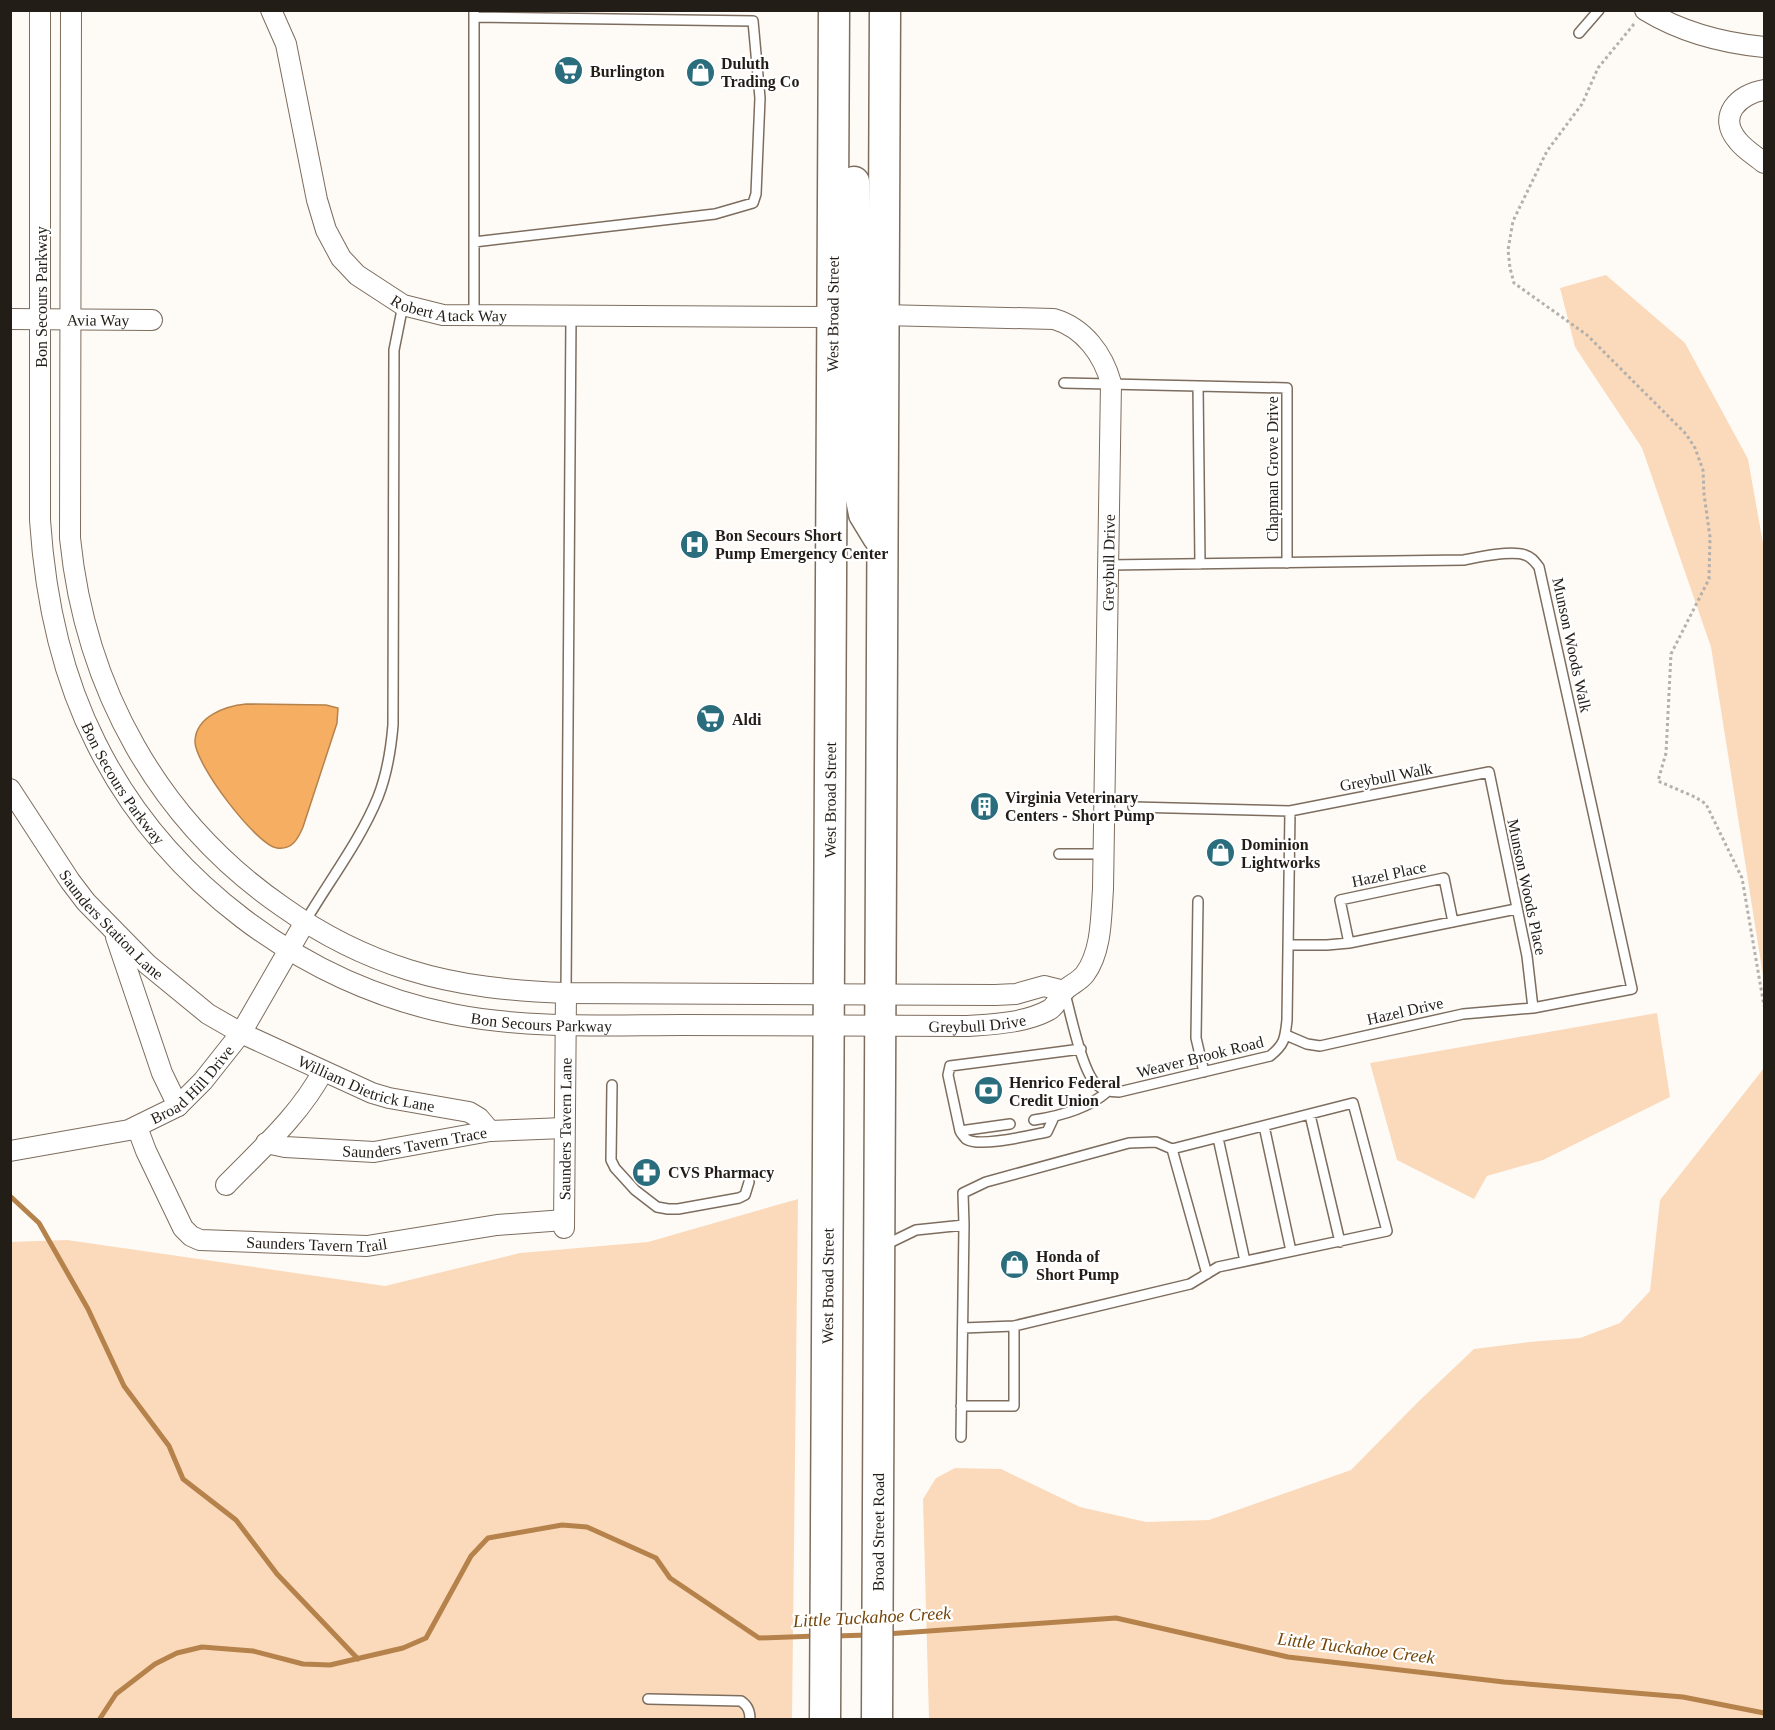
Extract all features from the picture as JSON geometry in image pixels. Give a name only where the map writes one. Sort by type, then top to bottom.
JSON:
[{"type":"main road","name":"West Broad Street","points":[[825,1719],[834,10]]},
{"type":"main road","points":[[879,1249],[885,10]]},
{"type":"main road","points":[[834,69],[854,113],[856,298],[882,315]]},
{"type":"main road","points":[[832,317],[850,322],[855,330],[859,489],[864,514],[882,543]]},
{"type":"main road","name":"Broad Street Road","points":[[877,1719],[879,1249]]},
{"type":"street","name":"Bon Secours Parkway","points":[[40,10],[40,520],[43,562],[51,610],[80,706],[95,742],[129,799],[190,872],[223,902],[288,950],[362,987],[419,1006],[453,1014],[566,1025],[829,1025]]},
{"type":"street","name":"Bon Secours Parkway","points":[[71,10],[70,538],[73,569],[81,613],[108,695],[132,743],[165,794],[194,829],[245,879],[305,922],[346,945],[416,972],[479,986],[528,992],[829,994]]},
{"type":"street","name":"Robert Atack Way","points":[[271,10],[286,44],[317,200],[327,231],[341,258],[357,275],[403,305],[443,315],[832,317]]},
{"type":"street","points":[[1646,11],[1676,26],[1704,36],[1732,43],[1764,47],[1764,55]]},
{"type":"street","points":[[1764,90],[1745,96],[1737,102],[1730,120],[1731,130],[1737,140],[1764,163]]},
{"type":"street","name":"Greybull Drive","points":[[829,1025],[968,1026],[1007,1022],[1051,1009],[1064,991],[1084,975],[1093,957],[1100,928],[1104,854],[1111,383],[1106,365],[1097,351],[1068,323],[1054,319],[882,315]]},
{"type":"street","name":"Avia Way","points":[[10,319],[152,320]]},
{"type":"street","name":"Saunders Station Lane","points":[[10,789],[17,812],[86,902],[147,964],[208,1014],[241,1033]]},
{"type":"street","name":"Broad Hill Drive","points":[[10,1151],[116,1133],[137,1127],[178,1106],[203,1081],[241,1033],[305,922]]},
{"type":"street","points":[[114,931],[162,1073],[178,1106]]},
{"type":"street","name":"Greybull Drive","points":[[829,994],[995,995],[1016,994],[1044,986],[1064,991]]},
{"type":"street","name":"Saunders Tavern Lane","points":[[564,1224],[566,993]]},
{"type":"street","name":"William Dietrick Lane","points":[[241,1033],[323,1071],[389,1098],[468,1112],[479,1118],[490,1131]]},
{"type":"street","points":[[226,1185],[300,1106],[314,1089],[323,1071]]},
{"type":"street","name":"Saunders Tavern Trail","points":[[137,1127],[183,1228],[191,1236],[200,1240],[367,1246],[496,1225],[564,1224]]},
{"type":"street","name":"Saunders Tavern Trace","points":[[266,1143],[285,1147],[374,1152],[490,1131],[564,1128]]},
{"type":"lane","points":[[1579,33],[1599,10]]},
{"type":"lane","points":[[474,242],[715,214],[753,203],[756,194],[760,98],[753,21],[474,14],[474,242],[474,315]]},
{"type":"lane","points":[[305,922],[364,826],[378,797],[387,770],[392,744],[394,350],[403,305]]},
{"type":"lane","points":[[566,993],[571,316]]},
{"type":"lane","points":[[1064,383],[1198,386],[1200,564]]},
{"type":"lane","name":"Chapman Grove Drive","points":[[1198,386],[1287,388],[1287,563]]},
{"type":"lane","name":"Munson Woods Walk","points":[[1108,566],[1464,560],[1522,554],[1532,558],[1539,567],[1632,989],[1533,1008]]},
{"type":"lane","name":"Munson Woods Place","points":[[1488,772],[1527,956],[1533,1008]]},
{"type":"lane","name":"Greybull Walk","points":[[1134,807],[1290,811],[1488,772]]},
{"type":"lane","name":"Weaver Brook Road","points":[[1107,1092],[1119,1092],[1270,1056],[1282,1047],[1286,1035],[1290,811]]},
{"type":"lane","points":[[1059,854],[1104,854]]},
{"type":"lane","name":"Hazel Place","points":[[1349,943],[1340,900],[1444,878],[1453,922]]},
{"type":"lane","points":[[1198,901],[1196,1038],[1204,1072]]},
{"type":"lane","points":[[1288,945],[1349,943],[1516,909]]},
{"type":"lane","points":[[1034,1119],[1054,1117],[1094,1103],[1107,1092],[1096,1085],[1087,1071],[1064,991]]},
{"type":"lane","name":"Hazel Drive","points":[[1286,1035],[1320,1046],[1463,1014],[1533,1008]]},
{"type":"lane","points":[[1054,1117],[1047,1132],[1002,1140],[972,1141],[965,1138],[960,1131],[948,1075],[950,1066],[1080,1049]]},
{"type":"lane","points":[[612,1085],[611,1160],[621,1176],[645,1199],[657,1207],[678,1209],[739,1198],[745,1195],[749,1182]]},
{"type":"lane","points":[[961,1437],[963,1193],[986,1182],[1129,1143],[1156,1142],[1172,1149],[1353,1103],[1387,1231],[1218,1267],[1190,1284],[1014,1326],[963,1328]]},
{"type":"lane","points":[[1310,1115],[1340,1242]]},
{"type":"lane","points":[[960,1131],[1010,1124]]},
{"type":"lane","points":[[1264,1126],[1291,1251]]},
{"type":"lane","points":[[1218,1138],[1245,1261]]},
{"type":"lane","points":[[1172,1149],[1207,1274]]},
{"type":"lane","points":[[879,1249],[916,1230],[964,1225]]},
{"type":"lane","points":[[961,1406],[1014,1406],[1014,1326]]},
{"type":"lane","points":[[648,1699],[741,1701],[747,1704],[750,1719]]},
{"type":"path","points":[[1646,11],[1598,68],[1582,104],[1547,151],[1513,221],[1508,250],[1510,268],[1514,283],[1587,335],[1686,434],[1695,447],[1703,470],[1710,537],[1709,579],[1671,654],[1666,753],[1658,781],[1695,796],[1706,804],[1742,878],[1764,1006]]},
{"type":"shaded area","points":[[1606,275],[1685,343],[1748,459],[1764,549],[1764,982],[1711,647],[1642,448],[1575,347],[1560,288]]},
{"type":"shaded area","points":[[246,704],[326,705],[338,708],[337,723],[303,827],[297,839],[287,847],[277,848],[255,833],[215,784],[197,752],[195,741],[197,732],[206,719],[221,710]]},
{"type":"shaded area","points":[[1657,1013],[1670,1097],[1543,1160],[1487,1176],[1474,1199],[1397,1160],[1370,1063]]},
{"type":"shaded area","points":[[1764,1068],[1764,1719],[929,1719],[923,1499],[936,1478],[955,1468],[1001,1469],[1080,1507],[1146,1522],[1209,1520],[1351,1470],[1474,1349],[1580,1338],[1620,1323],[1650,1291],[1660,1200]]},
{"type":"shaded area","points":[[798,1199],[792,1719],[11,1719],[10,1242],[67,1240],[385,1286],[520,1253],[648,1242]]},
{"type":"waterway","points":[[10,1196],[39,1223],[88,1309],[124,1386],[169,1446],[183,1479],[236,1520],[277,1574],[358,1659]]},
{"type":"waterway","name":"Little Tuckahoe Creek","points":[[99,1720],[116,1694],[155,1664],[177,1653],[202,1647],[253,1651],[303,1664],[330,1665],[403,1648],[426,1638],[471,1556],[488,1538],[562,1525],[587,1527],[656,1558],[670,1578],[759,1638],[817,1636]]},
{"type":"waterway","name":"Little Tuckahoe Creek","points":[[886,1634],[1116,1618],[1288,1657],[1504,1682],[1683,1697],[1764,1713]]},
{"type":"waterway","name":"Little Tuckahoe Creek","points":[[835,1636],[868,1635]]},
{"type":"place","name":"Burlington","points":[[569,71]]},
{"type":"place","name":"Duluth Trading Co","points":[[700,72]]},
{"type":"place","name":"Bon Secours Short Pump Emergency Center","points":[[694,544]]},
{"type":"place","name":"Aldi","points":[[711,719]]},
{"type":"place","name":"Virginia Veterinary Centers - Short Pump","points":[[984,806]]},
{"type":"place","name":"Dominion Lightworks","points":[[1220,853]]},
{"type":"place","name":"Henrico Federal Credit Union","points":[[988,1091]]},
{"type":"place","name":"CVS Pharmacy","points":[[647,1172]]},
{"type":"place","name":"Honda of Short Pump","points":[[1015,1265]]}]
